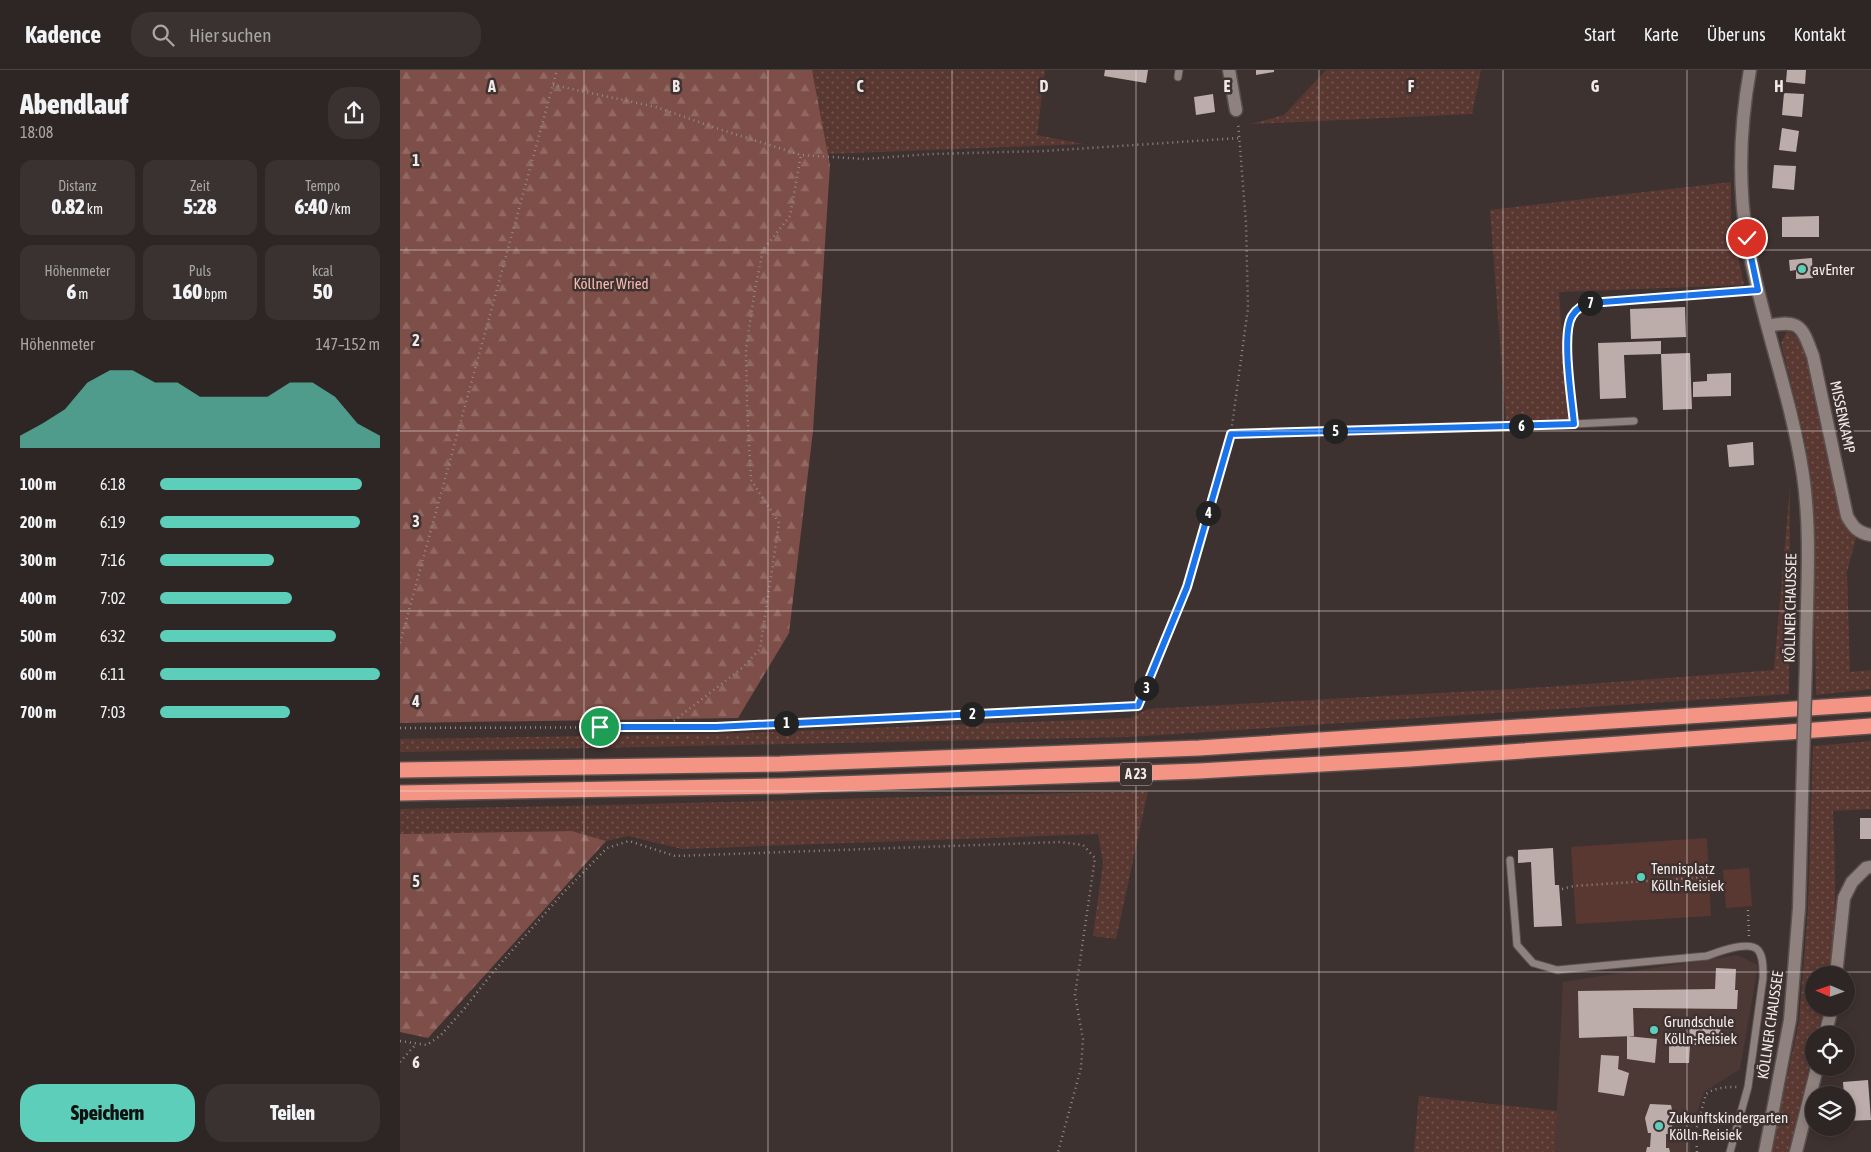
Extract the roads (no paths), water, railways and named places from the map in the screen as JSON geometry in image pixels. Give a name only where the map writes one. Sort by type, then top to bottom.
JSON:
[{"type":"highway","name":"A 23","points":[[400,770],[780,764],[1199,748],[1871,704]]},
{"type":"highway","name":"A 23","points":[[400,793],[781,786],[1199,771],[1410,759],[1871,726]]},
{"type":"street","points":[[1229,70],[1236,110]]},
{"type":"street","name":"KÖLLNER CHAUSSEE","points":[[1750,70],[1743,120],[1742,179],[1747,238],[1804,476],[1807,530],[1806,660],[1799,908],[1790,1020],[1764,1152]]},
{"type":"street","name":"MISSENKAMP","points":[[1768,326],[1790,323],[1797,326],[1804,333],[1813,356],[1847,516],[1854,528],[1864,534],[1871,535]]},
{"type":"street","points":[[1837,966],[1844,898],[1852,882],[1866,868],[1871,866]]},
{"type":"street","points":[[1796,1152],[1815,1076]]},
{"type":"lane","points":[[1634,421],[1574,424],[1567,333],[1571,317],[1579,307],[1590,303],[1758,290]]},
{"type":"lane","points":[[1510,860],[1516,945],[1532,963],[1557,970],[1708,956],[1727,949],[1750,946],[1758,950],[1762,961],[1763,978],[1748,1087],[1730,1152]]},
{"type":"place","name":"avEnter","points":[[1802,269]]},
{"type":"place","name":"Tennisplatz Kölln-Reisiek","points":[[1641,877]]},
{"type":"place","name":"Grundschule Kölln-Reisiek","points":[[1654,1030]]},
{"type":"place","name":"Zukunftskindergarten Kölln-Reisiek","points":[[1659,1126]]},
{"type":"park label","name":"Köllner Wried","points":[[611,283]]}]
